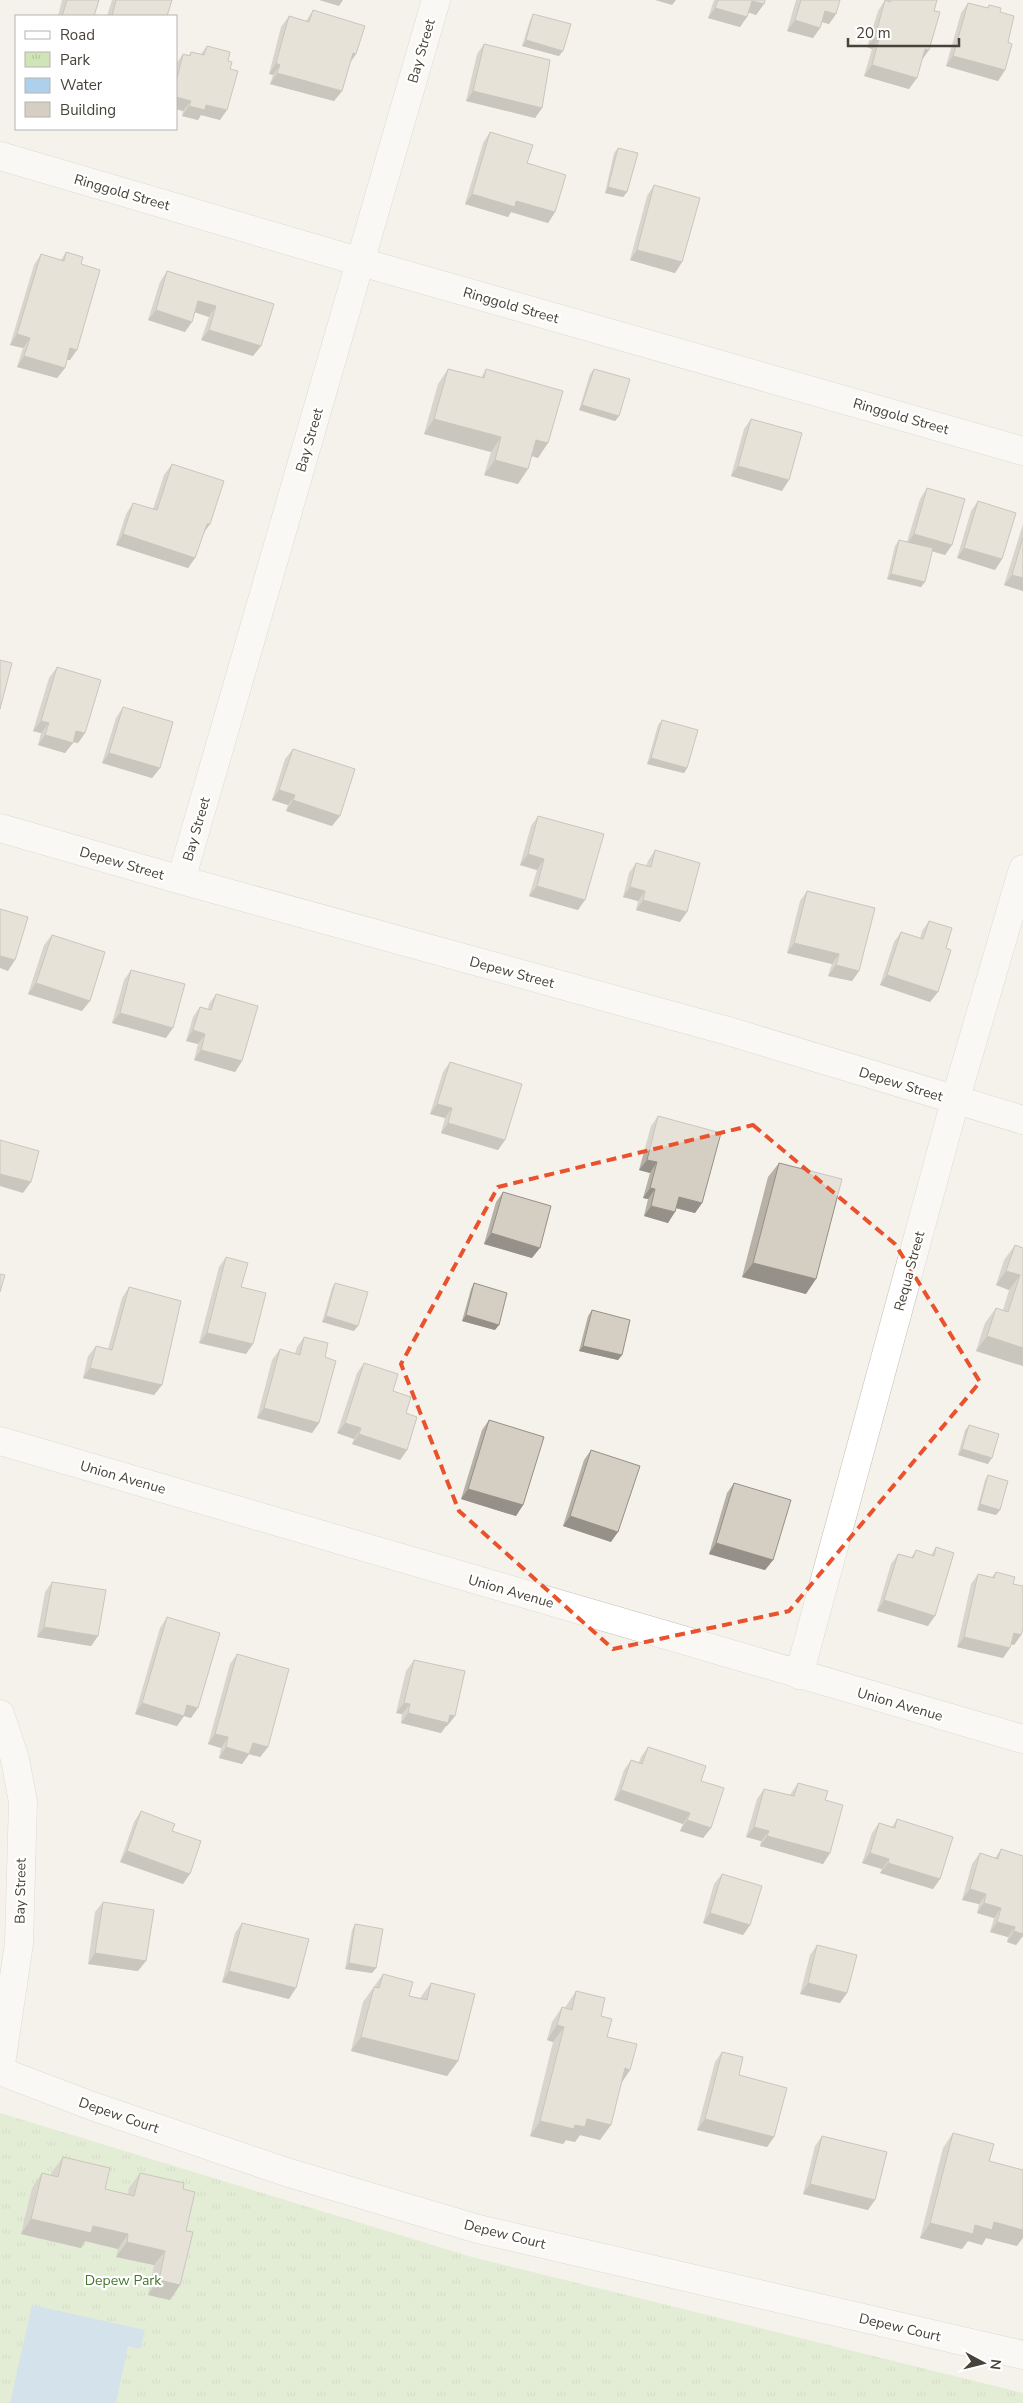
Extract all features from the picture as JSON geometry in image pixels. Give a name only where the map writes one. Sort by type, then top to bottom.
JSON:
[{"type":"street","name":"Bay Street","points":[[181,880],[436,0]]},
{"type":"street","name":"Ringgold Street","points":[[0,156],[361,262],[1023,451]]},
{"type":"street","name":"Depew Street","points":[[0,828],[728,1031],[1023,1120]]},
{"type":"street","name":"Requa Street","points":[[799,1675],[956,1100],[1023,869]]},
{"type":"street","name":"Union Avenue","points":[[0,1441],[1023,1739]]},
{"type":"street","name":"Bay Street","points":[[0,1714],[15,1759],[22,1802],[19,1943],[0,2071]]},
{"type":"street","name":"Depew Court","points":[[0,2071],[92,2106],[286,2172],[478,2229],[1023,2355]]},
{"type":"highlighted area","points":[[753,1125],[895,1244],[980,1382],[789,1611],[613,1649],[459,1511],[401,1364],[498,1187]]},
{"type":"green space","name":"Depew Park","points":[[0,2113],[472,2257],[1023,2393],[1023,2403],[0,2403]]},
{"type":"water","points":[[32,2305],[145,2330],[140,2349],[128,2346],[116,2403],[10,2403]]},
{"type":"building","points":[[67,0],[99,0],[94,15],[62,15]]},
{"type":"building","points":[[116,0],[172,0],[167,15],[112,15]]},
{"type":"building","points":[[718,0],[765,0],[764,4],[752,1],[747,17],[715,8]]},
{"type":"building","points":[[801,0],[840,0],[836,14],[825,11],[820,28],[795,20]]},
{"type":"building","points":[[885,0],[890,2],[891,0],[937,0],[934,11],[940,12],[929,50],[925,49],[917,78],[872,65],[879,39],[875,37]]},
{"type":"building","points":[[968,3],[988,8],[989,5],[1001,8],[1000,12],[1014,16],[1008,42],[1012,44],[1005,70],[953,56]]},
{"type":"building","points":[[313,10],[365,26],[356,54],[353,53],[342,91],[277,73],[280,65],[276,63],[289,16],[309,22]]},
{"type":"building","points":[[533,14],[571,24],[563,51],[526,40]]},
{"type":"building","points":[[484,44],[550,60],[542,108],[473,91]]},
{"type":"building","points":[[207,46],[230,52],[228,61],[232,62],[230,69],[238,71],[227,110],[206,105],[205,110],[189,106],[191,101],[178,98],[178,74],[183,54],[190,56],[191,52],[204,55]]},
{"type":"building","points":[[490,132],[533,145],[527,163],[566,175],[555,212],[516,201],[515,207],[472,194]]},
{"type":"building","points":[[618,148],[638,153],[627,192],[608,187]]},
{"type":"building","points":[[654,185],[700,198],[682,262],[637,250]]},
{"type":"building","points":[[66,252],[83,257],[81,264],[100,270],[77,350],[70,348],[65,368],[24,356],[30,338],[17,334],[41,254],[64,261]]},
{"type":"building","points":[[167,271],[274,304],[261,346],[209,330],[216,306],[198,301],[192,322],[156,310]]},
{"type":"building","points":[[448,369],[484,378],[486,369],[563,391],[548,443],[536,440],[528,469],[495,460],[501,437],[434,419]]},
{"type":"building","points":[[594,369],[630,379],[619,416],[582,405]]},
{"type":"building","points":[[751,419],[802,433],[789,480],[738,466]]},
{"type":"building","points":[[172,464],[224,481],[210,524],[207,524],[195,558],[123,534],[133,503],[157,510]]},
{"type":"building","points":[[927,488],[965,499],[952,545],[914,534]]},
{"type":"building","points":[[978,501],[1016,513],[1002,559],[964,548]]},
{"type":"building","points":[[1023,537],[1023,578],[1012,575]]},
{"type":"building","points":[[899,540],[933,548],[925,582],[891,574]]},
{"type":"building","points":[[0,660],[12,663],[0,709]]},
{"type":"building","points":[[57,667],[101,680],[85,733],[76,731],[73,743],[45,735],[49,723],[41,721]]},
{"type":"building","points":[[123,707],[173,722],[160,768],[109,753]]},
{"type":"building","points":[[662,720],[698,730],[687,768],[651,758]]},
{"type":"building","points":[[293,749],[355,769],[340,816],[293,800],[295,795],[279,790]]},
{"type":"building","points":[[538,816],[604,834],[585,900],[537,886],[544,859],[528,854]]},
{"type":"building","points":[[655,850],[700,863],[687,912],[643,900],[645,891],[630,887],[636,863],[651,867]]},
{"type":"building","points":[[807,891],[875,908],[859,971],[836,965],[839,954],[794,943]]},
{"type":"building","points":[[0,909],[28,917],[15,960],[0,956]]},
{"type":"building","points":[[929,921],[952,928],[946,948],[951,950],[938,992],[887,975],[901,932],[923,939]]},
{"type":"building","points":[[52,935],[105,952],[90,1001],[36,983]]},
{"type":"building","points":[[131,970],[185,984],[173,1028],[120,1013]]},
{"type":"building","points":[[216,994],[258,1006],[242,1061],[201,1050],[205,1034],[193,1030],[200,1007],[211,1010]]},
{"type":"building","points":[[450,1062],[522,1084],[505,1140],[448,1123],[452,1108],[437,1104]]},
{"type":"building","points":[[658,1116],[721,1133],[702,1203],[679,1197],[675,1212],[651,1206],[655,1189],[650,1188],[657,1162],[647,1160]]},
{"type":"building","points":[[0,1140],[39,1151],[31,1182],[0,1174]]},
{"type":"building","points":[[779,1163],[842,1179],[816,1279],[753,1263]]},
{"type":"building","points":[[503,1192],[551,1206],[540,1248],[491,1233]]},
{"type":"building","points":[[1015,1245],[1023,1248],[1023,1348],[987,1336],[996,1308],[1008,1312],[1020,1275],[1006,1271]]},
{"type":"building","points":[[226,1257],[248,1263],[241,1287],[266,1293],[253,1344],[207,1333]]},
{"type":"building","points":[[0,1274],[5,1275],[0,1292]]},
{"type":"building","points":[[335,1283],[368,1292],[358,1326],[326,1316]]},
{"type":"building","points":[[474,1283],[507,1293],[499,1325],[466,1315]]},
{"type":"building","points":[[129,1287],[181,1301],[162,1385],[90,1368],[96,1346],[112,1350]]},
{"type":"building","points":[[592,1310],[630,1320],[622,1355],[583,1346]]},
{"type":"building","points":[[304,1337],[328,1343],[325,1357],[336,1361],[319,1423],[264,1408],[280,1349],[300,1355]]},
{"type":"building","points":[[364,1363],[398,1374],[393,1391],[411,1397],[406,1413],[417,1417],[407,1450],[359,1434],[361,1428],[345,1423]]},
{"type":"building","points":[[489,1420],[544,1437],[523,1505],[468,1489]]},
{"type":"building","points":[[969,1425],[999,1434],[992,1458],[962,1449]]},
{"type":"building","points":[[591,1450],[640,1466],[618,1532],[570,1516]]},
{"type":"building","points":[[988,1475],[1008,1481],[1000,1510],[980,1504]]},
{"type":"building","points":[[734,1483],[791,1500],[773,1560],[716,1543]]},
{"type":"building","points":[[936,1547],[954,1553],[935,1616],[884,1600],[898,1554],[913,1558],[916,1550],[934,1556]]},
{"type":"building","points":[[996,1572],[1015,1577],[1013,1584],[1023,1586],[1023,1628],[1021,1635],[1014,1633],[1010,1648],[964,1637],[978,1574],[994,1578]]},
{"type":"building","points":[[52,1582],[106,1590],[98,1636],[44,1627]]},
{"type":"building","points":[[167,1617],[220,1633],[198,1708],[187,1705],[184,1716],[142,1703]]},
{"type":"building","points":[[237,1654],[289,1669],[268,1747],[253,1743],[249,1754],[226,1747],[228,1737],[215,1734]]},
{"type":"building","points":[[414,1660],[465,1671],[455,1716],[450,1715],[448,1723],[408,1713],[410,1704],[404,1703]]},
{"type":"building","points":[[648,1747],[706,1766],[701,1781],[724,1788],[711,1828],[687,1820],[690,1813],[621,1790],[631,1760],[642,1764]]},
{"type":"building","points":[[798,1783],[828,1791],[825,1800],[843,1805],[830,1853],[767,1836],[769,1831],[754,1827],[764,1789],[794,1796]]},
{"type":"building","points":[[141,1811],[175,1824],[172,1831],[201,1841],[190,1874],[127,1851]]},
{"type":"building","points":[[897,1819],[953,1837],[940,1879],[888,1863],[889,1859],[870,1853],[879,1823],[895,1828]]},
{"type":"building","points":[[1001,1849],[1023,1856],[1023,1934],[1014,1931],[1015,1927],[997,1922],[1001,1908],[984,1903],[986,1894],[970,1889],[980,1853],[998,1859]]},
{"type":"building","points":[[722,1874],[762,1886],[750,1925],[710,1913]]},
{"type":"building","points":[[103,1902],[154,1910],[146,1961],[95,1953]]},
{"type":"building","points":[[242,1923],[309,1939],[296,1988],[229,1971]]},
{"type":"building","points":[[355,1924],[383,1929],[376,1968],[349,1963]]},
{"type":"building","points":[[817,1945],[857,1955],[847,1993],[808,1983]]},
{"type":"building","points":[[383,1974],[413,1982],[409,1996],[427,2000],[431,1983],[475,1994],[458,2061],[361,2037],[374,1987],[379,1988]]},
{"type":"building","points":[[576,1991],[605,1998],[601,2016],[612,2019],[607,2037],[637,2044],[630,2070],[625,2068],[611,2125],[587,2119],[585,2127],[575,2125],[574,2129],[540,2121],[564,2027],[557,2025],[562,2007],[572,2010]]},
{"type":"building","points":[[722,2052],[743,2057],[739,2075],[787,2088],[774,2137],[705,2119]]},
{"type":"building","points":[[953,2133],[994,2144],[989,2161],[1023,2170],[1023,2230],[994,2222],[992,2230],[975,2225],[973,2234],[930,2223]]},
{"type":"building","points":[[822,2136],[887,2152],[875,2200],[810,2184]]},
{"type":"building","points":[[63,2157],[110,2168],[105,2189],[134,2196],[140,2173],[184,2183],[183,2189],[195,2192],[186,2231],[193,2232],[180,2285],[159,2280],[165,2251],[127,2242],[128,2234],[93,2226],[91,2233],[31,2219],[42,2173],[58,2177]]}]
